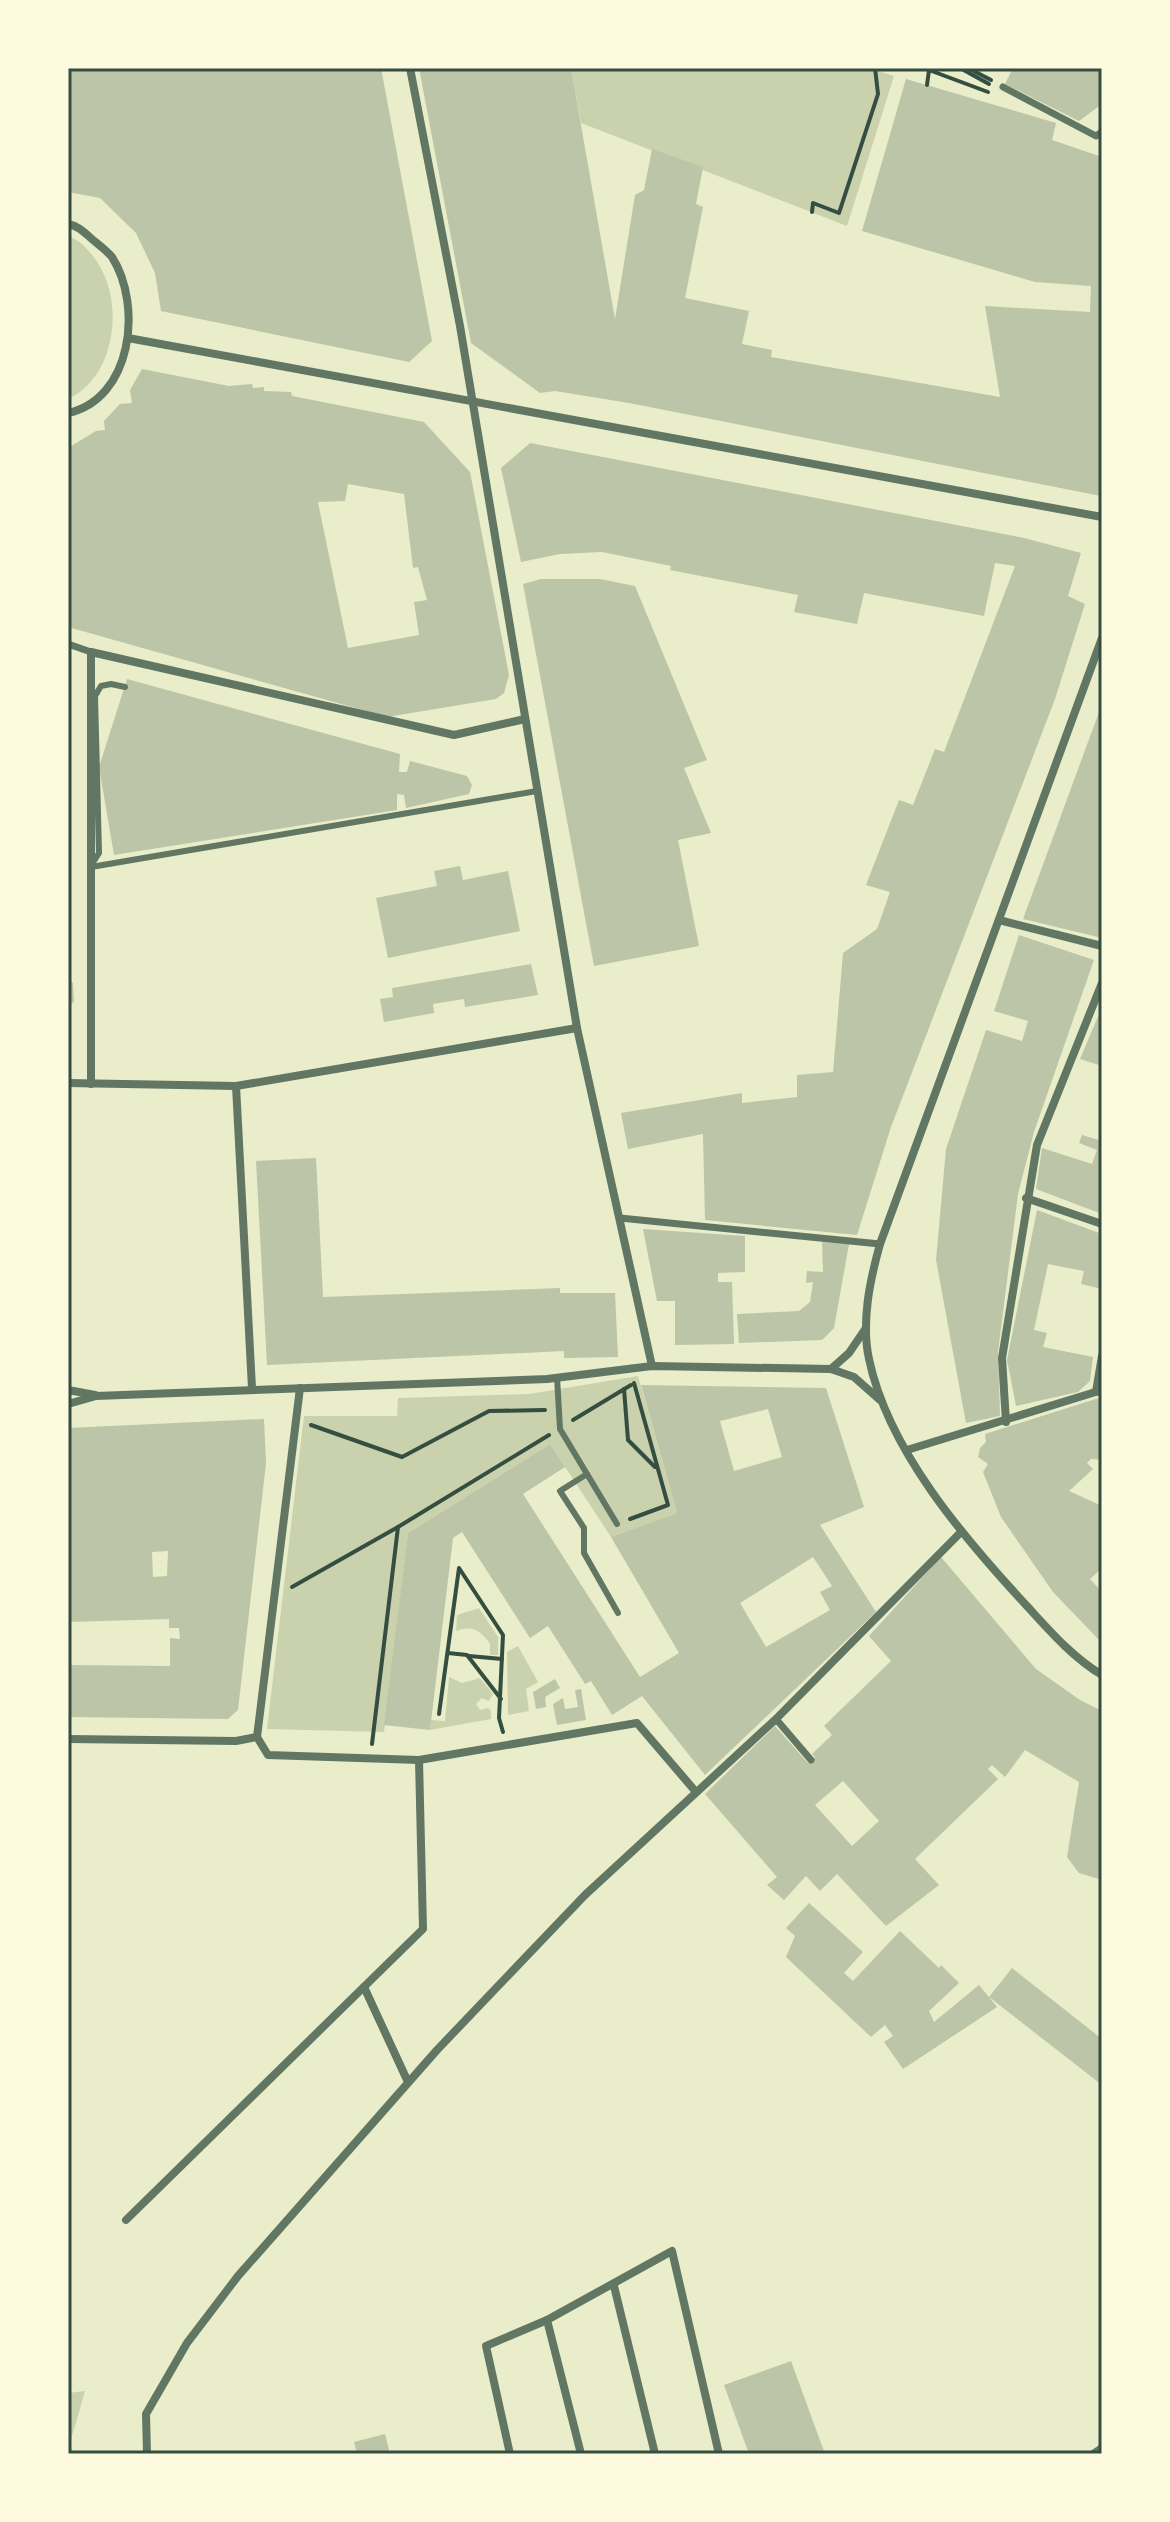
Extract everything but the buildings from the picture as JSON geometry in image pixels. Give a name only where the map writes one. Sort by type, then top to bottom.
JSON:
[{"type":"street","points":[[410,68],[472,401],[577,1028],[652,1366]]},
{"type":"street","points":[[1003,87],[1096,136],[1102,132]]},
{"type":"street","points":[[68,224],[77,225],[111,256],[128,296],[128,338],[114,385],[80,410],[68,413]]},
{"type":"street","points":[[128,338],[1102,517]]},
{"type":"street","points":[[1102,638],[880,1244],[872,1272],[867,1328],[868,1357],[880,1401],[907,1450],[961,1532],[1051,1632],[1102,1675]]},
{"type":"street","points":[[68,644],[91,652],[454,735],[525,719]]},
{"type":"street","points":[[91,652],[91,1084]]},
{"type":"street","points":[[1093,667],[1102,673]]},
{"type":"street","points":[[999,920],[1102,946]]},
{"type":"street","points":[[1006,1422],[1002,1358],[1037,1145],[1102,983]]},
{"type":"street","points":[[68,1083],[236,1086],[577,1028]]},
{"type":"street","points":[[236,1086],[252,1388]]},
{"type":"street","points":[[1026,1198],[1102,1224]]},
{"type":"street","points":[[620,1218],[880,1244]]},
{"type":"street","points":[[831,1369],[849,1353],[867,1328]]},
{"type":"street","points":[[907,1450],[1099,1391],[1102,1356]]},
{"type":"street","points":[[68,1404],[96,1396],[557,1377],[652,1366],[831,1369],[854,1377],[880,1401]]},
{"type":"street","points":[[300,1388],[257,1737],[268,1755],[419,1760],[637,1723],[696,1792]]},
{"type":"street","points":[[68,1390],[96,1396]]},
{"type":"street","points":[[147,2454],[146,2414],[187,2343],[238,2276],[408,2082],[585,1895],[776,1719],[961,1532]]},
{"type":"street","points":[[776,1719],[811,1760]]},
{"type":"street","points":[[68,1739],[236,1741],[257,1737]]},
{"type":"street","points":[[126,2220],[423,1929],[419,1760]]},
{"type":"street","points":[[364,1987],[408,2082]]},
{"type":"street","points":[[510,2454],[486,2346],[614,2286],[672,2251],[719,2454]]},
{"type":"street","points":[[614,2286],[655,2454]]},
{"type":"street","points":[[547,2320],[581,2454]]},
{"type":"street","points":[[1093,2454],[1102,2448]]},
{"type":"lane","points":[[91,867],[99,853],[95,696],[101,686],[111,684],[125,687]]},
{"type":"lane","points":[[91,867],[537,791]]},
{"type":"lane","points":[[557,1377],[560,1429],[617,1524]]},
{"type":"lane","points":[[587,1474],[560,1491],[584,1528],[584,1553],[618,1613]]},
{"type":"path","points":[[812,212],[813,203],[839,213],[878,94],[875,68]]},
{"type":"path","points":[[920,83],[944,68]]},
{"type":"path","points":[[927,85],[929,70],[991,94],[995,87],[960,68]]},
{"type":"path","points":[[968,68],[1003,87]]},
{"type":"path","points":[[289,1589],[398,1527],[637,1381],[668,1505],[617,1524]]},
{"type":"path","points":[[624,1389],[628,1440],[658,1470]]},
{"type":"path","points":[[309,1424],[402,1457],[489,1411],[591,1409]]},
{"type":"path","points":[[370,1759],[398,1527]]},
{"type":"path","points":[[439,1714],[459,1568],[503,1635],[499,1718],[506,1745]]},
{"type":"path","points":[[447,1653],[502,1659]]},
{"type":"path","points":[[467,1655],[501,1699]]},
{"type":"green space","points":[[571,68],[881,68],[881,72],[894,76],[847,226],[581,123]]},
{"type":"green space","points":[[68,237],[84,246],[103,272],[113,312],[107,354],[98,372],[85,388],[68,399]]},
{"type":"green space","points":[[638,1376],[677,1513],[611,1537],[550,1444],[408,1533],[384,1732],[267,1729],[304,1416],[397,1416],[398,1398],[529,1394]]},
{"type":"green space","points":[[479,1608],[498,1637],[498,1655],[490,1655],[490,1644],[479,1632],[471,1629],[456,1631],[457,1615]]},
{"type":"green space","points":[[518,1646],[538,1682],[526,1689],[529,1711],[508,1715],[507,1652]]},
{"type":"green space","points":[[449,1677],[462,1683],[480,1678],[493,1694],[489,1701],[482,1698],[476,1704],[480,1710],[488,1708],[491,1711],[491,1719],[430,1730],[431,1720],[445,1721]]},
{"type":"green space","points":[[85,2391],[70,2443],[73,2454],[68,2454],[68,2393]]}]
